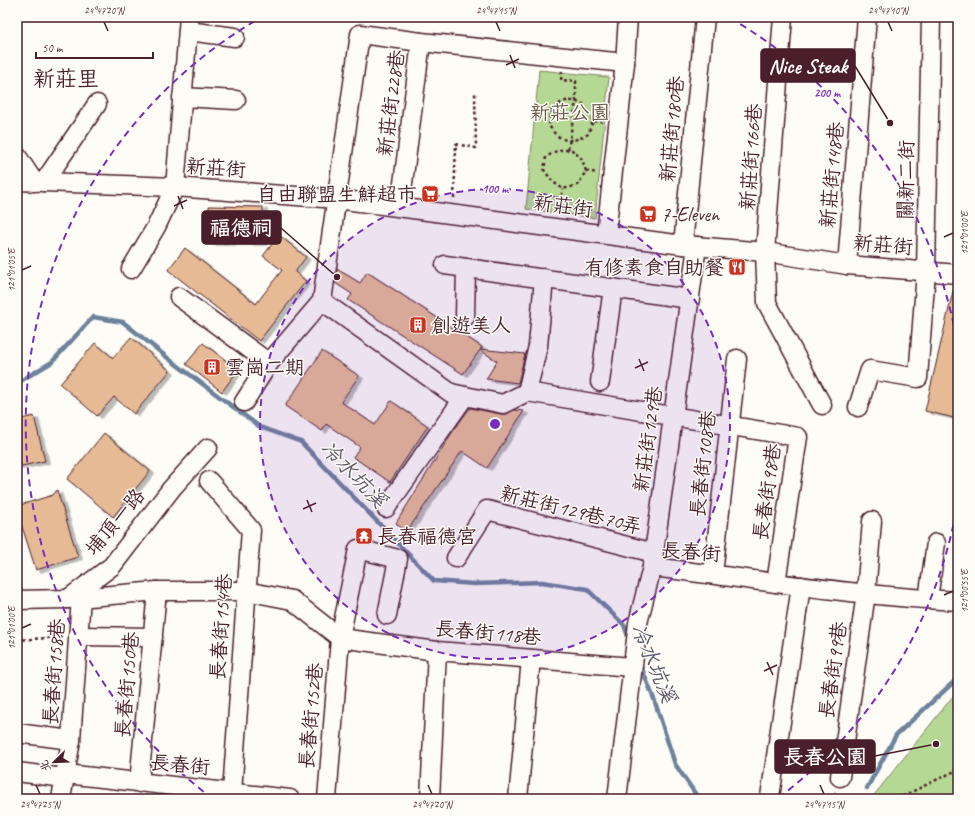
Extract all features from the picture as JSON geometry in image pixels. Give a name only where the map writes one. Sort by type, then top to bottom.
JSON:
[{"type":"street","points":[[606,234],[625,63],[628,17]]},
{"type":"street","name":"新莊街180巷","points":[[690,246],[705,17]]},
{"type":"street","name":"新莊街166巷","points":[[783,17],[765,252],[767,303],[822,405]]},
{"type":"street","name":"新莊街148巷","points":[[847,265],[867,17]]},
{"type":"street","name":"關新二街","points":[[858,407],[870,370],[918,378],[926,271],[931,17]]},
{"type":"street","points":[[131,269],[156,227],[175,187],[188,24],[235,37]]},
{"type":"street","points":[[244,402],[269,363],[322,301],[360,34],[421,42]]},
{"type":"street","name":"新莊街228巷","points":[[400,207],[421,42],[625,63]]},
{"type":"street","points":[[182,97],[236,100]]},
{"type":"street","points":[[17,156],[32,182],[96,104]]},
{"type":"street","name":"新莊街","points":[[32,182],[175,187],[337,199],[690,246],[765,252],[847,265],[958,274]]},
{"type":"street","name":"新莊街129巷","points":[[653,560],[690,299],[690,246]]},
{"type":"street","points":[[445,265],[690,299]]},
{"type":"street","points":[[465,317],[466,268]]},
{"type":"street","points":[[322,301],[451,393],[503,404],[527,392],[538,346],[544,278]]},
{"type":"street","points":[[600,382],[613,288]]},
{"type":"street","points":[[179,297],[269,363]]},
{"type":"street","name":"長春街108巷","points":[[713,574],[737,359]]},
{"type":"street","name":"長春街98巷","points":[[527,392],[798,437],[776,583]]},
{"type":"street","points":[[386,508],[465,396]]},
{"type":"street","name":"埔頂一路","points":[[74,598],[112,566],[172,488],[208,448]]},
{"type":"street","name":"長春街154巷","points":[[209,481],[251,530],[232,792]]},
{"type":"street","name":"新莊街129巷70弄","points":[[456,558],[487,510],[653,560]]},
{"type":"street","name":"長春街99巷","points":[[840,777],[866,593],[872,521]]},
{"type":"street","points":[[928,599],[936,543]]},
{"type":"street","name":"長春街152巷","points":[[326,799],[340,638],[358,549],[398,559],[387,615]]},
{"type":"street","name":"長春街","points":[[617,799],[638,623],[653,560],[713,574],[776,583],[958,601]]},
{"type":"street","points":[[770,797],[801,586]]},
{"type":"street","points":[[17,600],[74,598],[157,591],[246,591],[292,600],[340,638]]},
{"type":"street","name":"長春街150巷","points":[[140,783],[157,591]]},
{"type":"street","name":"長春街158巷","points":[[61,799],[71,740],[78,636],[74,598]]},
{"type":"street","points":[[78,636],[153,637]]},
{"type":"street","name":"長春街118巷","points":[[340,638],[437,651],[632,667]]},
{"type":"street","points":[[430,799],[437,651]]},
{"type":"street","points":[[518,799],[531,659]]},
{"type":"street","points":[[17,733],[71,740]]},
{"type":"street","name":"長春街","points":[[17,772],[140,783],[163,792],[232,792],[263,797],[290,799]]},
{"type":"path","points":[[563,65],[561,80],[576,81],[576,102],[568,150]]},
{"type":"path","points":[[453,214],[456,144],[476,148],[475,92]]},
{"type":"path","points":[[571,100],[583,104],[593,121],[588,134],[580,139],[567,140],[558,136],[549,126],[550,112],[559,103],[571,100]]},
{"type":"path","points":[[593,121],[607,123]]},
{"type":"path","points":[[558,150],[568,150],[572,150],[582,159],[586,171],[578,185],[563,189],[553,182],[544,170],[546,157],[558,150]]},
{"type":"path","points":[[586,171],[600,173]]},
{"type":"path","points":[[558,214],[563,189]]},
{"type":"path","points":[[17,640],[78,636]]},
{"type":"path","points":[[897,799],[958,771],[953,747],[958,734]]},
{"type":"green space","name":"新莊公園","points":[[539,70],[609,77],[595,218],[526,209]]},
{"type":"green space","points":[[958,690],[958,799],[871,799]]},
{"type":"building","points":[[209,206],[263,207],[263,243],[208,243]]},
{"type":"building","points":[[279,235],[306,257],[295,272],[306,281],[259,341],[168,270],[185,248],[256,304],[282,270],[263,256]]},
{"type":"building","name":"創遊美人","points":[[337,269],[360,283],[367,272],[482,347],[480,349],[525,354],[518,383],[486,379],[497,361],[480,350],[463,374],[348,300],[352,294],[335,283]]},
{"type":"building","points":[[953,291],[958,292],[958,419],[925,411]]},
{"type":"building","points":[[131,337],[170,371],[134,414],[114,397],[97,416],[60,384],[95,343],[113,358]]},
{"type":"building","name":"雲崗二期","points":[[203,343],[238,370],[222,392],[186,364]]},
{"type":"building","points":[[322,351],[359,376],[341,402],[375,425],[391,401],[428,426],[390,482],[353,457],[360,447],[326,424],[322,431],[285,406]]},
{"type":"building","points":[[470,408],[501,414],[507,414],[514,410],[524,411],[487,468],[462,451],[406,533],[396,523],[453,431]]},
{"type":"building","points":[[34,416],[45,461],[17,467],[17,420]]},
{"type":"building","points":[[104,433],[150,471],[113,517],[67,479]]},
{"type":"building","points":[[57,490],[78,557],[36,570],[17,511],[17,506],[53,495]]},
{"type":"waterway","name":"冷水坑溪","points":[[17,383],[52,362],[93,317],[123,322],[169,359],[260,427],[301,442],[434,581],[474,584],[542,582],[587,589],[624,625],[629,639]]},
{"type":"waterway","name":"冷水坑溪","points":[[640,664],[654,699],[675,764],[699,799]]},
{"type":"waterway","name":"冷水坑溪","points":[[867,788],[896,735],[958,678]]},
{"type":"place","name":"Nice Steak","points":[[890,123]]},
{"type":"place","name":"自由聯盟生鮮超市","points":[[430,194]]},
{"type":"place","name":"7-Eleven","points":[[648,214]]},
{"type":"place","name":"有修素食自助餐","points":[[737,267]]},
{"type":"place","name":"福德祠","points":[[337,277]]},
{"type":"place","name":"創遊美人","points":[[418,325]]},
{"type":"place","name":"雲崗二期","points":[[212,367]]},
{"type":"place","name":"長春福德宮","points":[[364,536]]},
{"type":"place","name":"長春公園","points":[[936,744]]},
{"type":"district","name":"新莊里","points":[[66,79]]}]
